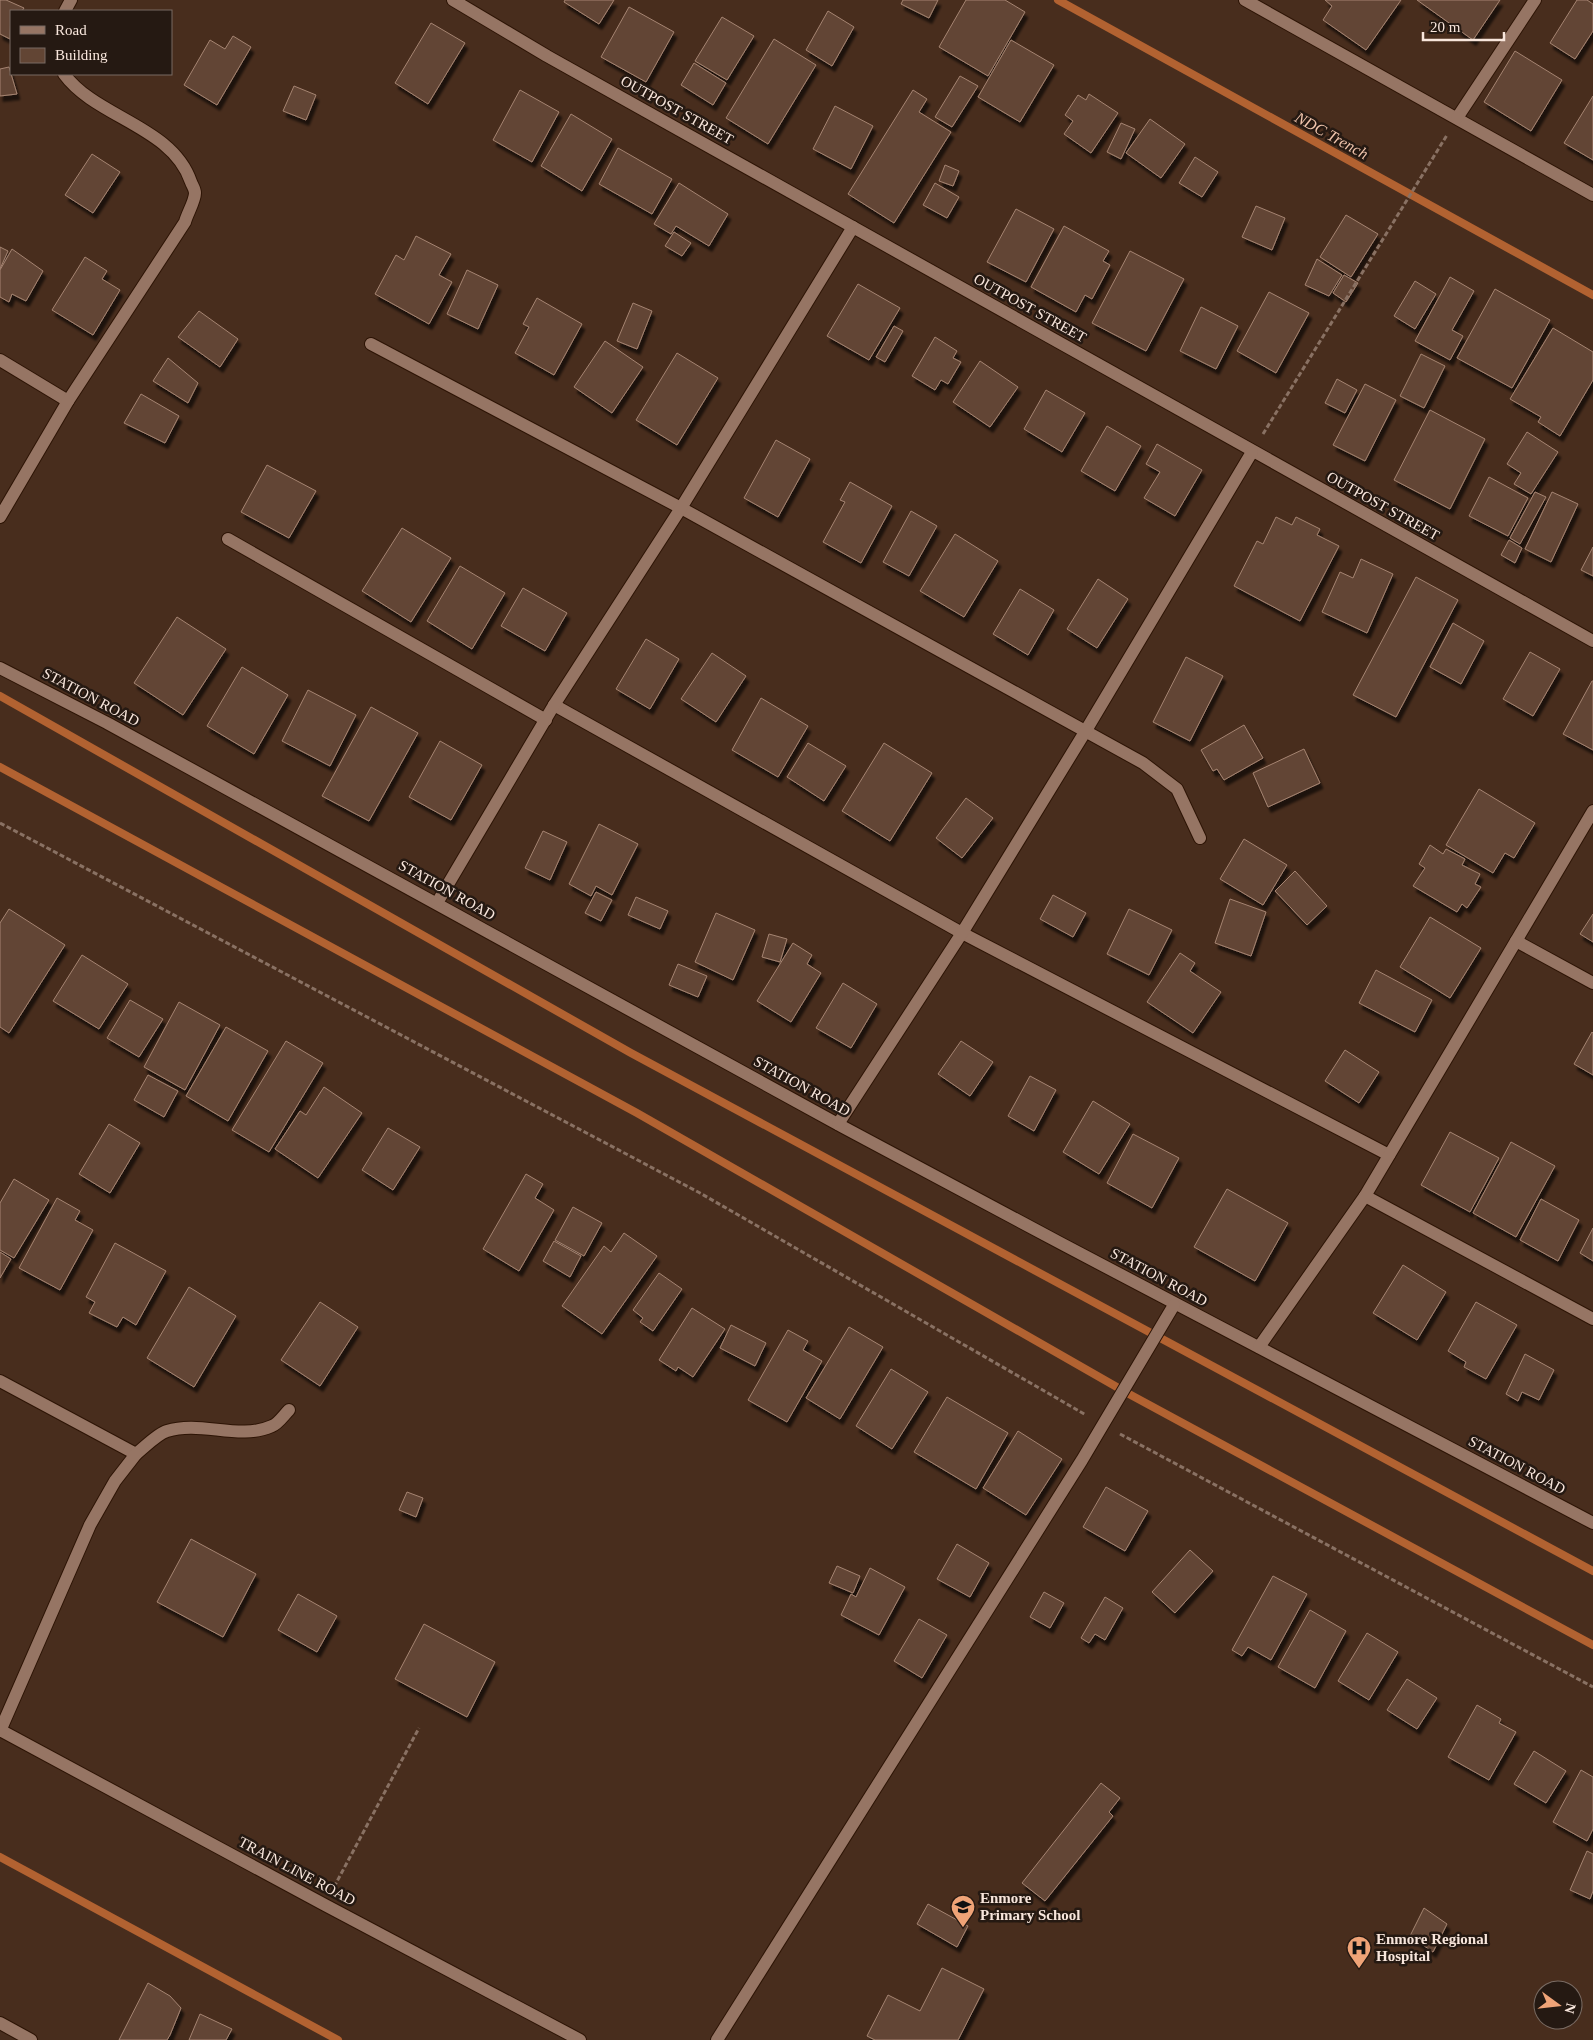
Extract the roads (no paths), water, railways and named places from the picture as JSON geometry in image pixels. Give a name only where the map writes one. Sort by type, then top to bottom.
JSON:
[{"type":"street","name":"OUTPOST STREET","points":[[452,0],[547,56],[1593,641]]},
{"type":"street","points":[[1244,0],[1593,196]]},
{"type":"street","points":[[1457,118],[1535,0]]},
{"type":"street","points":[[0,517],[68,401],[185,222],[195,193],[186,168],[174,154],[143,128],[98,104],[69,81],[65,75]]},
{"type":"street","points":[[437,903],[554,705],[681,508],[853,227]]},
{"type":"street","points":[[371,344],[681,508],[1143,763],[1177,789],[1200,838]]},
{"type":"street","points":[[0,360],[68,401]]},
{"type":"street","points":[[838,1124],[962,933],[1085,732],[1252,452]]},
{"type":"street","points":[[228,539],[546,720]]},
{"type":"street","name":"STATION ROAD","points":[[0,668],[107,723],[838,1124],[1174,1305],[1259,1347],[1593,1524]]},
{"type":"street","points":[[554,705],[962,933],[1389,1155]]},
{"type":"street","points":[[1259,1347],[1365,1196],[1593,811]]},
{"type":"street","points":[[1516,941],[1593,983]]},
{"type":"street","points":[[1365,1196],[1593,1319]]},
{"type":"street","points":[[717,2040],[1082,1460],[1174,1305]]},
{"type":"street","points":[[0,1381],[136,1454]]},
{"type":"street","points":[[0,1730],[90,1525],[115,1481],[136,1454],[166,1431],[193,1427],[223,1431],[254,1430],[273,1426],[289,1410]]},
{"type":"street","name":"TRAIN LINE ROAD","points":[[0,1730],[580,2040]]},
{"type":"street","points":[[0,2023],[31,2040]]},
{"type":"waterway","name":"NDC Trench","points":[[1058,0],[1593,295]]},
{"type":"waterway","points":[[0,696],[631,1053],[1593,1571]]},
{"type":"waterway","points":[[0,767],[637,1113],[1129,1394],[1593,1645]]},
{"type":"waterway","points":[[0,1857],[338,2040]]},
{"type":"place","name":"Enmore Primary School","points":[[963,1928]]},
{"type":"place","name":"Enmore Regional Hospital","points":[[1359,1969]]}]
